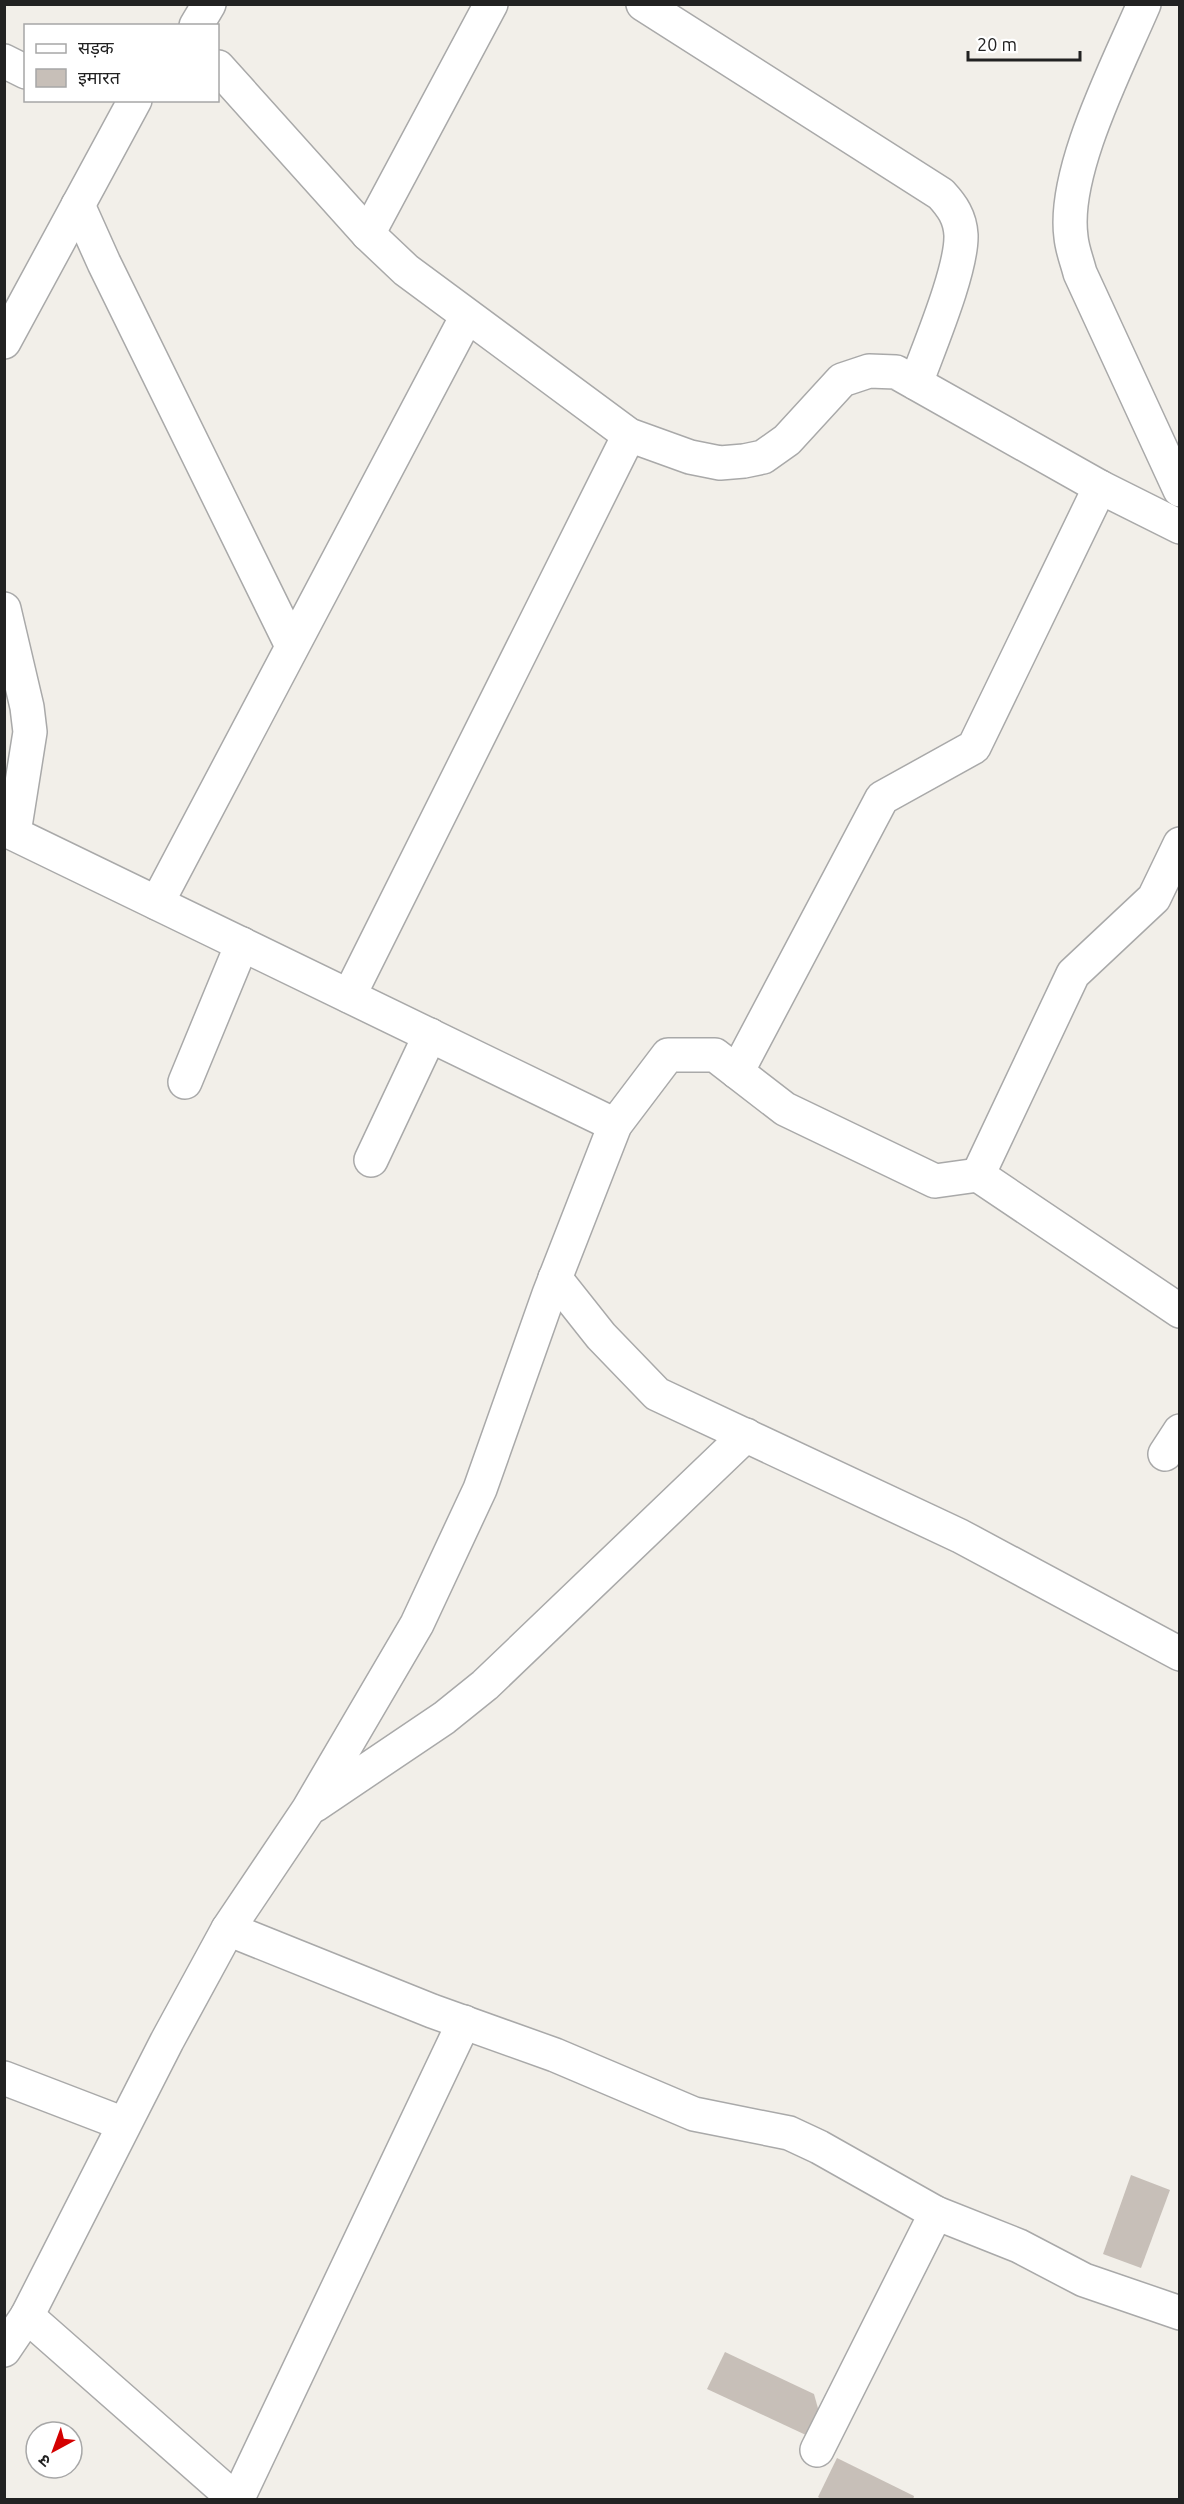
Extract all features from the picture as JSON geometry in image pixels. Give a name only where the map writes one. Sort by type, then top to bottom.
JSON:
[{"type":"street","points":[[197,24],[209,4]]},
{"type":"street","points":[[368,234],[491,4]]},
{"type":"street","points":[[643,4],[941,194],[955,210],[961,235],[957,263],[916,383]]},
{"type":"street","points":[[1144,4],[1081,156],[1074,189],[1070,236],[1080,273],[1179,490]]},
{"type":"street","points":[[4,61],[24,71]]},
{"type":"street","points":[[219,69],[368,234],[406,270],[629,435],[690,457],[720,463],[744,461],[763,456],[787,440],[842,380],[869,371],[896,372],[1100,487],[1179,527]]},
{"type":"street","points":[[4,342],[134,102]]},
{"type":"street","points":[[78,205],[88,231],[292,646]]},
{"type":"street","points":[[157,903],[466,316]]},
{"type":"street","points":[[349,996],[629,435]]},
{"type":"street","points":[[737,1072],[882,798],[975,747],[1100,487]]},
{"type":"street","points":[[4,609],[27,707],[30,732],[9,831],[615,1125]]},
{"type":"street","points":[[978,1175],[1073,974],[1154,898],[1179,844]]},
{"type":"street","points":[[185,1082],[242,944]]},
{"type":"street","points":[[371,1160],[430,1035]]},
{"type":"street","points":[[4,2350],[27,2316],[124,2124],[228,1929],[308,1810],[417,1624],[480,1489],[555,1278],[615,1125],[668,1055],[715,1055],[785,1108],[935,1180],[978,1175],[1179,1311]]},
{"type":"street","points":[[555,1278],[601,1336],[657,1394],[960,1536],[1179,1654]]},
{"type":"street","points":[[308,1810],[444,1718],[485,1685],[746,1435]]},
{"type":"street","points":[[228,1929],[464,2022],[555,2055],[694,2114],[789,2133],[819,2147],[936,2213],[1019,2247],[1084,2280],[1179,2313]]},
{"type":"street","points":[[27,2316],[237,2499],[464,2022]]},
{"type":"street","points":[[4,2078],[124,2124]]},
{"type":"street","points":[[818,2450],[936,2213]]},
{"type":"building","points":[[1131,2175],[1170,2190],[1141,2268],[1103,2254]]},
{"type":"building","points":[[725,2352],[814,2394],[819,2412],[808,2436],[707,2389]]},
{"type":"building","points":[[837,2458],[914,2496],[913,2500],[823,2500],[818,2497]]}]
